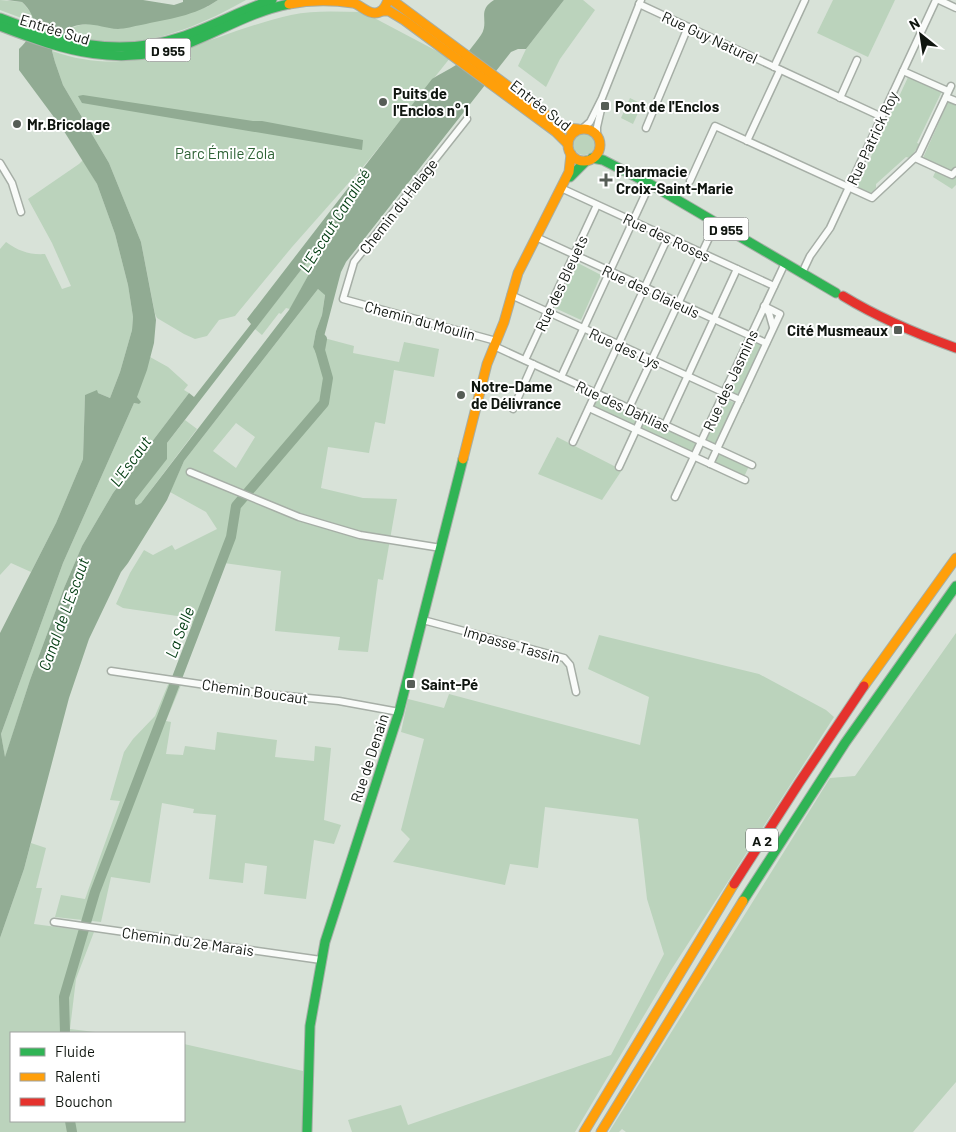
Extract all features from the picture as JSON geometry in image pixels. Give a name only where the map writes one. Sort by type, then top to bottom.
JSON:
[{"type":"main road","name":"Entrée Sud","points":[[62,45],[107,48],[153,44],[181,37],[272,0]]},
{"type":"main road","name":"Entrée Sud","points":[[0,26],[23,31],[101,56],[122,56],[145,54],[181,46],[258,13],[289,4],[335,0],[360,4],[370,12],[381,11]]},
{"type":"main road","points":[[381,11],[390,0],[499,84]]},
{"type":"main road","points":[[381,11],[389,11],[456,52]]},
{"type":"main road","name":"Entrée Sud","points":[[0,18],[23,31]]},
{"type":"main road","name":"Entrée Sud","points":[[499,84],[562,126],[569,129],[580,129]]},
{"type":"main road","name":"Entrée Sud","points":[[499,84],[568,144]]},
{"type":"main road","points":[[580,129],[590,130],[599,140],[597,154],[562,186],[570,168],[568,144],[571,135],[580,129]]},
{"type":"main road","name":"D 955","points":[[599,140],[604,152],[650,184]]},
{"type":"main road","points":[[570,154],[576,159],[589,160]]},
{"type":"main road","name":"D 955","points":[[589,160],[603,160],[650,184],[840,294],[897,320],[956,342]]},
{"type":"main road","name":"Rue de Denain","points":[[307,1132],[309,1033],[312,1004],[332,916],[399,712],[487,364],[505,318],[518,273],[562,186]]},
{"type":"main road","name":"D 955","points":[[840,294],[867,312],[896,326],[956,348]]},
{"type":"main road","name":"A 2","points":[[584,1132],[705,930],[768,830],[846,712],[956,558]]},
{"type":"main road","name":"A 2","points":[[602,1132],[800,810],[869,708],[956,586]]},
{"type":"street","points":[[747,141],[806,0]]},
{"type":"street","points":[[937,0],[956,8]]},
{"type":"street","name":"Rue Patrick Roy","points":[[802,273],[810,256],[828,233],[937,0]]},
{"type":"street","points":[[580,129],[590,122],[602,98],[640,2]]},
{"type":"street","name":"Rue Guy Naturel","points":[[640,2],[688,27],[882,117]]},
{"type":"street","points":[[646,128],[688,27]]},
{"type":"street","points":[[840,98],[858,60]]},
{"type":"street","points":[[903,70],[948,91],[956,101]]},
{"type":"street","points":[[690,181],[715,126],[872,198],[921,151],[948,91]]},
{"type":"street","points":[[599,140],[597,127],[602,98]]},
{"type":"street","name":"Chemin du Halage","points":[[343,299],[352,266],[356,259],[467,119]]},
{"type":"street","points":[[915,158],[952,175],[956,172]]},
{"type":"street","points":[[0,163],[12,183],[21,212]]},
{"type":"street","points":[[560,377],[650,184]]},
{"type":"street","name":"Rue des Roses","points":[[562,186],[597,205],[774,286]]},
{"type":"street","name":"Rue des Bleuets","points":[[525,360],[597,205]]},
{"type":"street","points":[[629,408],[716,223]]},
{"type":"street","name":"Rue des Glaieuls","points":[[536,237],[766,343]]},
{"type":"street","points":[[574,442],[668,238]]},
{"type":"street","name":"Rue des Jasmins","points":[[675,497],[785,263]]},
{"type":"street","points":[[665,425],[737,269]]},
{"type":"street","name":"Rue des Lys","points":[[511,295],[740,400]]},
{"type":"street","name":"Chemin du Moulin","points":[[343,299],[495,344]]},
{"type":"street","points":[[710,464],[780,314],[764,306]]},
{"type":"street","points":[[764,306],[769,313],[773,327]]},
{"type":"street","name":"Rue des Dahlias","points":[[495,344],[560,377],[752,465]]},
{"type":"street","points":[[513,409],[534,364]]},
{"type":"street","points":[[589,408],[745,480]]},
{"type":"street","points":[[620,467],[643,415]]},
{"type":"street","points":[[190,472],[292,515],[353,533],[441,548]]},
{"type":"street","name":"Impasse Tassin","points":[[423,620],[564,658],[569,663],[576,692]]},
{"type":"street","name":"Chemin Boucaut","points":[[111,671],[333,701],[399,712]]},
{"type":"street","name":"Chemin du 2e Marais","points":[[54,922],[321,960]]},
{"type":"green space","points":[[0,0],[22,2],[34,16],[35,23],[0,10]]},
{"type":"green space","points":[[218,0],[246,0],[204,21],[158,37],[112,43],[88,40],[65,33],[71,28],[93,23],[119,29],[207,7]]},
{"type":"green space","points":[[564,0],[583,0],[595,10],[560,59],[546,87],[518,66],[526,49]]},
{"type":"green space","points":[[833,0],[895,0],[868,57],[817,33]]},
{"type":"green space","name":"Parc Émile Zola","points":[[363,12],[450,58],[368,161],[292,247],[235,316],[219,320],[207,336],[195,339],[157,318],[141,242],[109,163],[63,85],[52,51],[85,59],[115,62],[145,59],[202,43],[260,23],[300,13]]},
{"type":"green space","points":[[909,75],[942,91],[917,143],[920,144],[910,158],[906,157],[876,184],[876,188],[871,193],[857,187]]},
{"type":"green space","points":[[630,98],[642,104],[633,124],[621,118]]},
{"type":"green space","points":[[948,102],[956,105],[956,185],[952,189],[933,177],[938,166],[923,158]]},
{"type":"green space","points":[[584,133],[592,136],[595,144],[592,152],[584,155],[576,152],[573,144],[576,136]]},
{"type":"green space","points":[[83,160],[97,184],[115,234],[128,285],[133,317],[132,330],[120,372],[110,398],[98,393],[85,395],[83,459],[56,523],[31,572],[11,563],[0,575],[0,249],[6,242],[24,252],[45,254],[62,289],[71,286],[52,243],[28,199]]},
{"type":"green space","points":[[318,248],[320,254],[290,309],[286,308],[281,314],[279,313],[262,335],[255,329]]},
{"type":"green space","points":[[576,262],[601,275],[581,320],[555,308]]},
{"type":"green space","points":[[318,289],[325,294],[322,315],[313,347],[316,352],[321,348],[324,338],[354,346],[353,353],[399,362],[404,342],[439,349],[434,377],[394,370],[385,424],[375,422],[369,453],[328,447],[321,488],[363,498],[397,499],[383,580],[378,579],[368,652],[338,650],[340,637],[275,631],[281,571],[224,563],[201,625],[183,624],[184,617],[123,608],[116,604],[130,573],[144,550],[153,555],[172,545],[175,550],[217,529],[206,512],[170,492],[184,461]],"holes":[[[236,423],[255,437],[236,468],[213,451]]]},
{"type":"green space","points":[[752,341],[762,345],[738,395],[729,391]]},
{"type":"green space","points":[[150,357],[168,367],[188,385],[184,390],[189,393],[113,493],[82,546],[64,588],[30,680],[5,758],[1,734],[63,563],[134,403],[139,404],[136,398]]},
{"type":"green space","points":[[598,397],[639,416],[634,426],[593,407]]},
{"type":"green space","points":[[726,399],[735,403],[715,445],[706,441]]},
{"type":"green space","points":[[645,419],[698,443],[693,453],[640,429]]},
{"type":"green space","points":[[185,420],[197,429],[141,503],[135,504],[135,500],[167,443]]},
{"type":"green space","points":[[557,437],[622,470],[602,500],[538,474]]},
{"type":"green space","points":[[718,453],[749,466],[744,477],[713,464]]},
{"type":"green space","points":[[956,633],[956,1082],[913,1132],[626,1132],[622,1129],[619,1132],[609,1132],[830,778],[855,776]]},
{"type":"green space","points":[[599,635],[759,674],[826,710],[834,717],[671,970],[575,1132],[352,1132],[348,1120],[401,1105],[408,1125],[611,1055],[664,954],[647,899],[638,819],[545,807],[538,868],[510,864],[505,885],[393,862],[410,839],[401,830],[424,739],[401,732],[408,699],[444,708],[449,694],[640,745],[649,697],[588,669]]},
{"type":"green space","points":[[169,682],[181,685],[166,721],[171,722],[166,754],[183,755],[185,746],[215,750],[217,732],[277,740],[275,757],[314,761],[315,746],[331,748],[324,820],[341,825],[334,844],[314,840],[306,899],[264,894],[267,866],[245,863],[243,883],[209,879],[216,815],[193,813],[194,809],[162,803],[150,883],[111,877],[101,922],[55,917],[61,895],[85,899],[120,801],[110,800],[124,752],[133,739],[155,716]]},
{"type":"green space","points":[[31,843],[46,848],[36,888],[42,888],[34,924],[94,932],[76,979],[70,1029],[95,1032],[10,1032],[10,1122],[185,1122],[185,1044],[303,1071],[302,1132],[0,1132],[0,938]]},
{"type":"water","points":[[7,0],[143,0],[174,5],[183,2],[183,0],[218,0],[191,13],[127,28],[118,29],[89,24],[78,25],[66,32],[52,51],[63,85],[109,163],[141,242],[156,320],[154,343],[137,397],[141,402],[139,404],[134,403],[63,563],[1,734],[5,757],[30,680],[64,588],[82,546],[113,493],[189,393],[194,397],[251,324],[247,319],[432,79],[456,65],[476,42],[483,30],[484,12],[489,4],[494,0],[564,0],[526,49],[518,49],[511,52],[346,262],[341,272],[321,348],[316,353],[313,347],[322,315],[325,295],[318,289],[184,461],[167,500],[121,572],[89,639],[69,698],[24,869],[0,938],[0,633],[56,523],[83,459],[85,395],[97,390],[98,393],[110,398],[120,372],[132,330],[133,317],[128,285],[115,234],[97,184],[62,128],[19,70],[19,49],[29,37],[33,26],[31,14],[22,2]],"holes":[[[318,248],[320,251],[289,310],[141,503],[135,504],[135,500],[167,459],[167,443]]]},
{"type":"water","points":[[83,95],[262,121],[363,140],[362,150],[82,103],[78,96]]},
{"type":"waterway","name":"La Selle","points":[[65,1032],[64,997],[95,892],[231,537],[236,506],[324,403],[328,378],[320,350],[322,339]]},
{"type":"waterway","name":"La Selle","points":[[70,1122],[72,1132]]},
{"type":"traffic: fast","points":[[0,18],[45,34],[89,45],[134,47],[181,37],[272,0]]},
{"type":"traffic: fast","points":[[0,26],[47,43],[93,54],[116,56],[140,55],[164,51],[189,43],[250,16],[289,4]]},
{"type":"traffic: fast","points":[[592,158],[603,160],[650,184],[836,293]]},
{"type":"traffic: fast","points":[[570,177],[586,161]]},
{"type":"traffic: fast","points":[[307,1132],[310,1026],[325,942],[399,712],[463,459]]},
{"type":"traffic: fast","points":[[743,901],[845,743],[956,586]]},
{"type":"traffic: slow","points":[[289,4],[313,1],[345,2],[356,4],[369,12],[377,13],[385,7],[388,0]]},
{"type":"traffic: slow","points":[[392,0],[559,124],[566,128],[578,129]]},
{"type":"traffic: slow","points":[[381,11],[389,11],[404,20],[556,132],[568,144]]},
{"type":"traffic: slow","points":[[584,129],[590,130],[595,134],[599,139],[600,145],[599,151],[595,156],[590,160],[584,161],[578,160],[573,156],[569,151],[568,145],[569,139],[573,134],[578,130],[584,129]]},
{"type":"traffic: slow","points":[[463,459],[487,364],[504,322],[518,273],[569,172],[571,154]]},
{"type":"traffic: slow","points":[[864,686],[956,558]]},
{"type":"traffic: slow","points":[[584,1132],[734,884]]},
{"type":"traffic: slow","points":[[601,1132],[743,901]]},
{"type":"traffic: jam","points":[[843,296],[898,325],[956,348]]},
{"type":"traffic: jam","points":[[734,884],[864,686]]},
{"type":"place","name":"Puits de l'Enclos n° 1","points":[[383,102]]},
{"type":"place","name":"Pont de l'Enclos","points":[[605,106]]},
{"type":"place","name":"Mr.Bricolage","points":[[17,124]]},
{"type":"place","name":"Pharmacie Croix-Saint-Marie","points":[[606,180]]},
{"type":"place","name":"Cité Musmeaux","points":[[898,330]]},
{"type":"place","name":"Notre-Dame de Délivrance","points":[[461,395]]},
{"type":"place","name":"Saint-Pé","points":[[411,684]]},
{"type":"water label","name":"L'Escaut Canalisé","points":[[334,220]]},
{"type":"water label","name":"L'Escaut","points":[[130,461]]},
{"type":"water label","name":"Canal de L'Escaut","points":[[63,614]]}]
